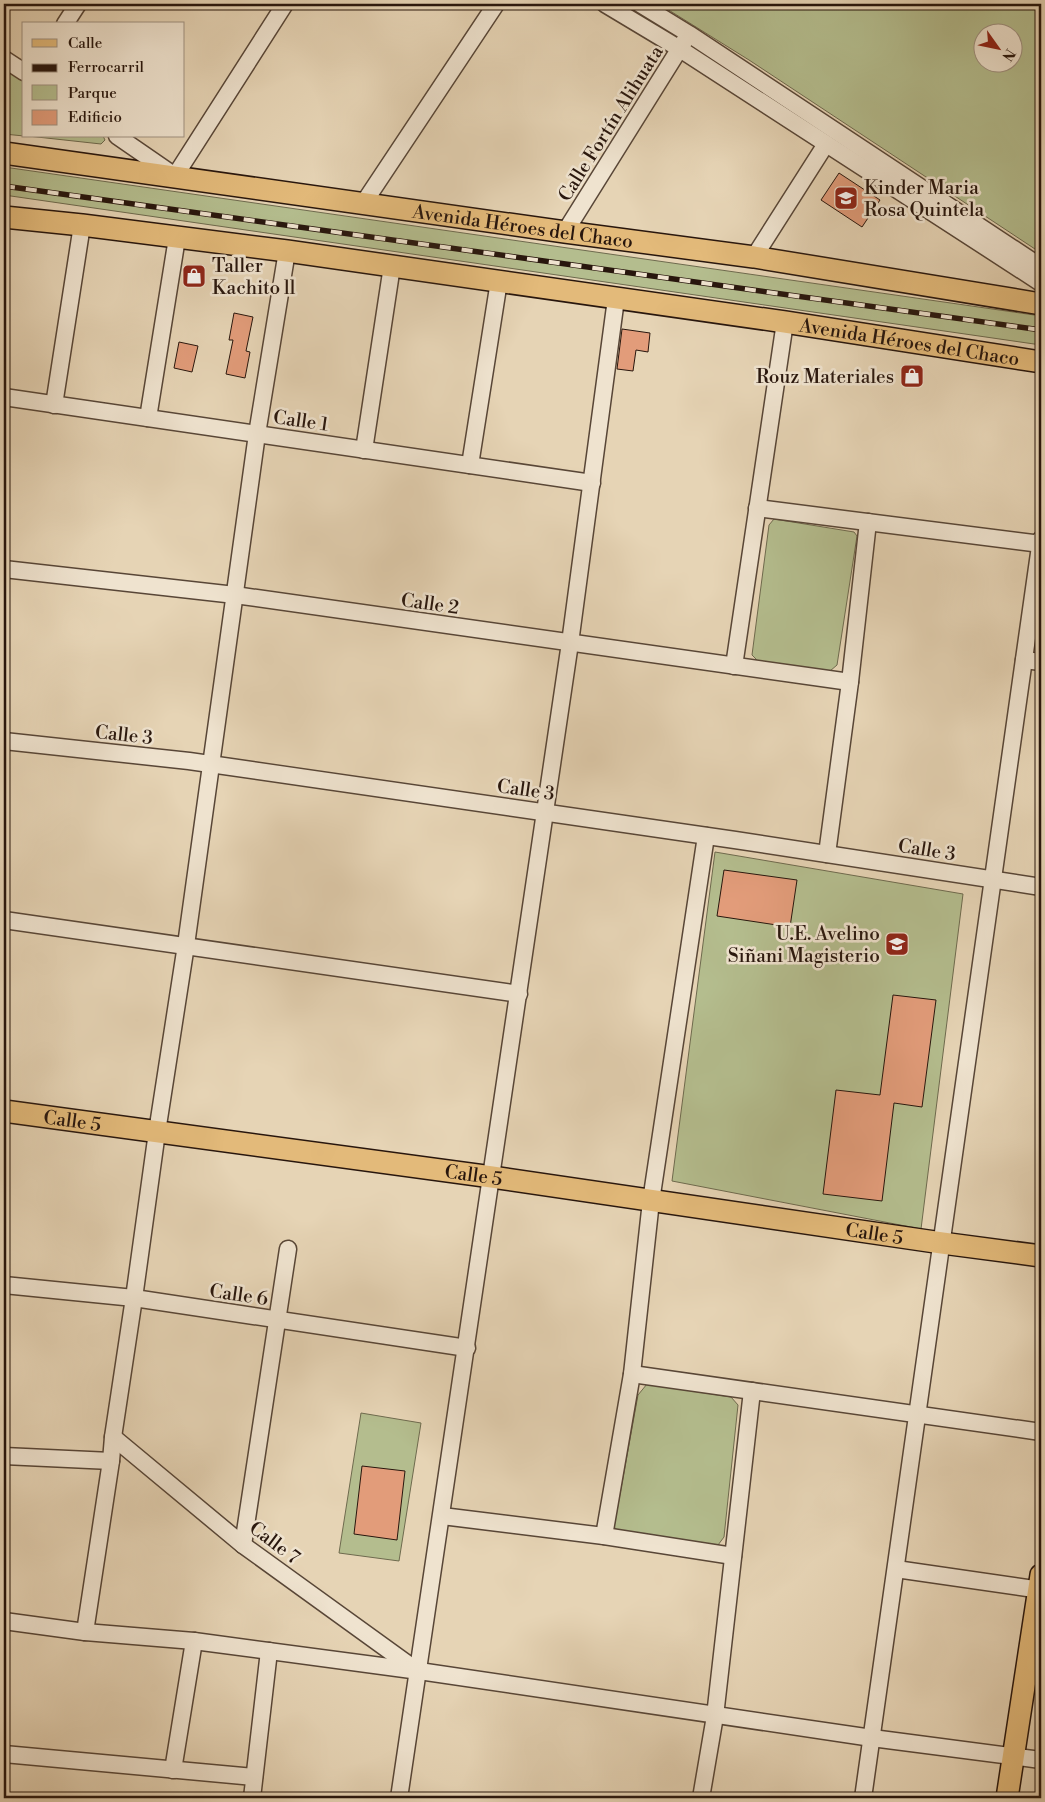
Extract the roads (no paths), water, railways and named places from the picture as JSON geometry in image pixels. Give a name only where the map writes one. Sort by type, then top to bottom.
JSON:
[{"type":"main road","name":"Avenida Héroes del Chaco","points":[[4,153],[754,257],[1041,304]]},
{"type":"main road","name":"Avenida Héroes del Chaco","points":[[4,218],[82,225],[287,251],[785,322],[1041,362]]},
{"type":"main road","name":"Calle 5","points":[[4,1111],[492,1177],[1041,1256]]},
{"type":"main road","points":[[1007,1798],[1040,1585]]},
{"type":"street","points":[[66,22],[78,4]]},
{"type":"street","points":[[120,138],[175,176],[285,4]]},
{"type":"street","points":[[363,204],[496,4]]},
{"type":"street","points":[[605,4],[680,49],[1041,283]]},
{"type":"street","points":[[640,4],[689,34],[1041,267]]},
{"type":"street","name":"Calle Fortín Alihuata","points":[[565,232],[689,34]]},
{"type":"street","points":[[4,58],[22,71]]},
{"type":"street","points":[[754,257],[826,144]]},
{"type":"street","points":[[54,405],[82,225]]},
{"type":"street","points":[[148,418],[177,238]]},
{"type":"street","points":[[85,1632],[111,1461],[112,1437],[186,945],[256,434],[287,251]]},
{"type":"street","points":[[364,450],[392,266]]},
{"type":"street","points":[[470,465],[499,281]]},
{"type":"street","points":[[399,1798],[546,812],[616,299]]},
{"type":"street","points":[[734,666],[785,322]]},
{"type":"street","name":"Calle 1","points":[[4,397],[592,483]]},
{"type":"street","points":[[757,508],[1041,542],[863,1798]]},
{"type":"street","points":[[827,854],[850,682],[868,522]]},
{"type":"street","name":"Calle 2","points":[[4,569],[234,595],[850,682]]},
{"type":"street","points":[[1024,660],[1041,662]]},
{"type":"street","name":"Calle 3","points":[[4,741],[210,764],[546,812],[1041,887]]},
{"type":"street","points":[[604,1536],[632,1374],[651,1201],[706,836]]},
{"type":"street","points":[[4,920],[519,994]]},
{"type":"street","points":[[243,1544],[288,1249]]},
{"type":"street","name":"Calle 6","points":[[4,1285],[134,1298],[467,1348]]},
{"type":"street","points":[[632,1374],[1041,1432]]},
{"type":"street","points":[[701,1798],[715,1716],[752,1391]]},
{"type":"street","name":"Calle 7","points":[[112,1437],[243,1544],[419,1672]]},
{"type":"street","points":[[4,1456],[111,1461]]},
{"type":"street","points":[[442,1516],[604,1536],[733,1556]]},
{"type":"street","points":[[896,1570],[1040,1585]]},
{"type":"street","points":[[4,1621],[85,1632],[194,1641],[269,1651],[715,1716],[1041,1760]]},
{"type":"street","points":[[173,1770],[194,1641]]},
{"type":"street","points":[[252,1798],[269,1651]]},
{"type":"street","points":[[4,1754],[254,1777]]},
{"type":"railway","points":[[4,186],[1041,330]]},
{"type":"place","name":"Kinder Maria Rosa Quintela","points":[[846,198]]},
{"type":"place","name":"Taller Kachito ll","points":[[194,276]]},
{"type":"place","name":"Rouz Materiales","points":[[912,376]]},
{"type":"place","name":"U.E. Avelino Siñani Magisterio","points":[[897,944]]}]
